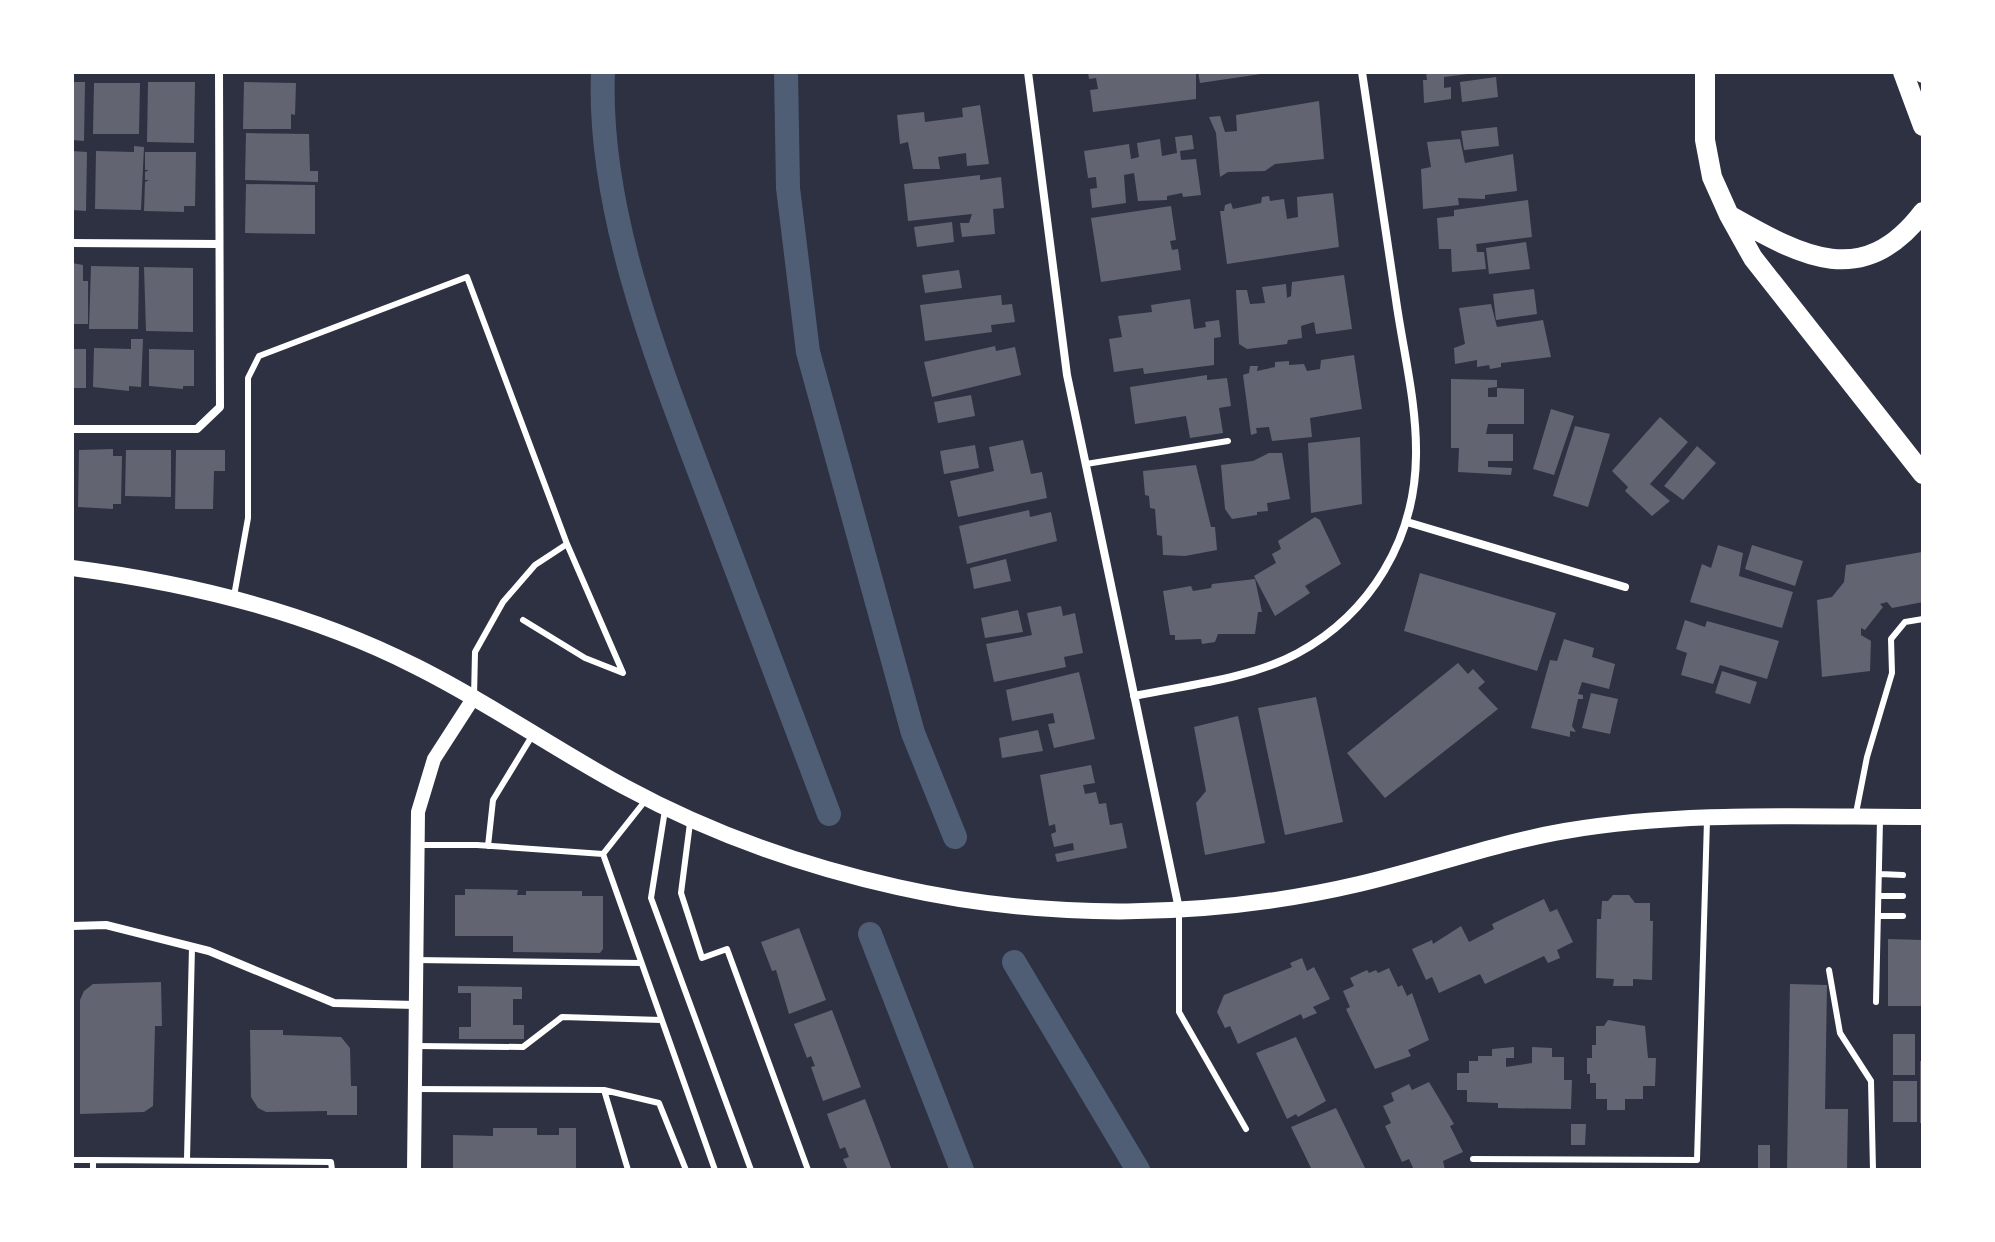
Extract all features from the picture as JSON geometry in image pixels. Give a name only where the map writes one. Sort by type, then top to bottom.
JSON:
[{"type":"main road","points":[[1705,72],[1705,140],[1712,177],[1729,215],[1753,258],[1923,474]]},
{"type":"main road","points":[[1903,72],[1923,126]]},
{"type":"main road","points":[[1729,215],[1776,242],[1827,260],[1879,252],[1907,232],[1923,212]]},
{"type":"main road","points":[[72,568],[132,576],[234,599],[343,635],[411,664],[474,697],[647,798],[691,819],[829,870],[900,888],[1038,908],[1179,910],[1289,898],[1361,884],[1561,832],[1634,821],[1708,816],[1923,817]]},
{"type":"street","points":[[72,429],[197,429],[211,419],[220,407],[219,72]]},
{"type":"street","points":[[1028,72],[1060,327],[1179,910]]},
{"type":"street","points":[[1134,696],[1260,669],[1296,654],[1325,636],[1372,591],[1391,561],[1407,522],[1415,487],[1414,425],[1362,72]]},
{"type":"street","points":[[72,243],[219,244]]},
{"type":"street","points":[[1407,522],[1625,587]]},
{"type":"street","points":[[414,1170],[418,812],[426,778],[474,697]]},
{"type":"street","points":[[72,926],[106,925],[192,947],[334,1003],[415,1005]]},
{"type":"lane","points":[[234,599],[248,518],[248,378],[259,356],[467,277],[567,544],[623,673],[585,658],[523,620]]},
{"type":"lane","points":[[1086,464],[1228,441]]},
{"type":"lane","points":[[474,697],[475,652],[503,602],[535,565],[567,544]]},
{"type":"lane","points":[[1855,817],[1867,757],[1892,673],[1891,639],[1905,622],[1923,619]]},
{"type":"lane","points":[[488,846],[493,800],[534,733]]},
{"type":"lane","points":[[603,854],[647,798]]},
{"type":"lane","points":[[666,807],[651,898],[751,1170]]},
{"type":"lane","points":[[1473,1159],[1697,1160],[1708,816]]},
{"type":"lane","points":[[1876,1002],[1880,817]]},
{"type":"lane","points":[[691,819],[681,893],[702,958],[727,949],[808,1170]]},
{"type":"lane","points":[[417,845],[488,846],[603,854]]},
{"type":"lane","points":[[603,854],[715,1170]]},
{"type":"lane","points":[[1880,874],[1903,875]]},
{"type":"lane","points":[[1880,896],[1903,896]]},
{"type":"lane","points":[[1179,910],[1179,1012],[1246,1129]]},
{"type":"lane","points":[[1880,916],[1903,916]]},
{"type":"lane","points":[[187,1159],[192,947]]},
{"type":"lane","points":[[415,960],[641,963]]},
{"type":"lane","points":[[1829,970],[1840,1033],[1871,1081],[1873,1170]]},
{"type":"lane","points":[[416,1046],[523,1047],[562,1017],[661,1020]]},
{"type":"lane","points":[[415,1089],[604,1090],[659,1103],[686,1170]]},
{"type":"lane","points":[[604,1090],[628,1170]]},
{"type":"lane","points":[[72,1160],[331,1162],[332,1170]]},
{"type":"lane","points":[[93,1160],[93,1170]]},
{"type":"building","points":[[1088,72],[1196,72],[1196,99],[1093,112],[1090,90],[1098,89],[1096,78],[1089,79]]},
{"type":"building","points":[[1198,72],[1261,72],[1261,74],[1200,83]]},
{"type":"building","points":[[1426,72],[1468,74],[1444,77],[1444,88],[1451,87],[1451,99],[1424,103],[1423,80],[1427,80]]},
{"type":"building","points":[[1496,77],[1498,97],[1462,102],[1460,82]]},
{"type":"building","points":[[72,82],[85,82],[84,141],[72,140]]},
{"type":"building","points":[[148,82],[195,82],[194,143],[147,142]]},
{"type":"building","points":[[244,82],[296,83],[295,115],[291,114],[291,129],[243,129]]},
{"type":"building","points":[[94,83],[140,83],[139,134],[93,134]]},
{"type":"building","points":[[1319,101],[1324,159],[1275,164],[1265,171],[1228,172],[1220,177],[1216,133],[1209,117],[1220,116],[1225,132],[1237,131],[1236,115]]},
{"type":"building","points":[[980,105],[989,164],[967,166],[966,153],[938,157],[940,169],[913,169],[908,142],[900,144],[897,115],[924,112],[925,122],[963,117],[962,108]]},
{"type":"building","points":[[1497,127],[1499,146],[1464,150],[1461,131]]},
{"type":"building","points":[[246,133],[309,134],[310,171],[318,171],[318,182],[245,180]]},
{"type":"building","points":[[1192,135],[1194,149],[1180,151],[1181,160],[1196,159],[1201,195],[1183,197],[1182,193],[1167,196],[1167,200],[1138,201],[1134,173],[1124,175],[1126,203],[1092,208],[1090,189],[1097,188],[1096,177],[1088,178],[1084,151],[1129,144],[1131,159],[1139,157],[1137,143],[1160,139],[1162,156],[1177,153],[1175,137]]},
{"type":"building","points":[[1460,139],[1465,163],[1513,154],[1517,191],[1485,195],[1485,199],[1458,198],[1459,205],[1423,209],[1421,169],[1431,167],[1427,142]]},
{"type":"building","points":[[134,146],[144,147],[141,210],[95,209],[96,151],[134,152]]},
{"type":"building","points":[[72,151],[87,152],[86,211],[72,210]]},
{"type":"building","points":[[145,152],[196,152],[195,206],[184,206],[184,212],[144,211],[145,182],[149,180],[145,180],[145,172],[149,170],[145,170]]},
{"type":"building","points":[[980,175],[980,180],[1001,177],[1004,208],[993,209],[995,234],[962,237],[960,223],[969,223],[972,214],[908,221],[904,184]]},
{"type":"building","points":[[246,184],[315,185],[315,234],[245,233]]},
{"type":"building","points":[[1333,193],[1339,247],[1227,264],[1220,211],[1224,211],[1225,205],[1231,203],[1233,209],[1261,203],[1262,197],[1269,196],[1270,201],[1284,199],[1287,219],[1298,217],[1297,197]]},
{"type":"building","points":[[1528,200],[1532,237],[1476,244],[1477,252],[1484,252],[1486,269],[1452,272],[1451,249],[1439,249],[1437,218],[1454,216],[1454,210]]},
{"type":"building","points":[[1171,206],[1176,240],[1170,241],[1172,250],[1178,249],[1181,270],[1101,282],[1091,218]]},
{"type":"building","points":[[952,222],[954,242],[917,247],[914,227]]},
{"type":"building","points":[[1526,242],[1530,269],[1489,274],[1486,248]]},
{"type":"building","points":[[72,263],[83,265],[83,281],[88,281],[88,324],[72,324]]},
{"type":"building","points":[[91,266],[139,267],[138,329],[89,329]]},
{"type":"building","points":[[144,267],[193,268],[193,332],[146,331]]},
{"type":"building","points":[[959,270],[962,288],[925,293],[922,275]]},
{"type":"building","points":[[1344,275],[1352,329],[1316,334],[1314,322],[1301,326],[1302,338],[1288,340],[1287,344],[1247,349],[1239,344],[1236,290],[1247,290],[1250,304],[1265,303],[1262,287],[1286,284],[1287,298],[1291,296],[1292,282]]},
{"type":"building","points":[[1534,289],[1537,314],[1496,320],[1493,294]]},
{"type":"building","points":[[1001,295],[1002,305],[1012,304],[1015,322],[991,325],[992,332],[925,341],[920,305]]},
{"type":"building","points":[[1190,299],[1194,329],[1206,327],[1205,322],[1219,320],[1221,337],[1214,338],[1214,365],[1144,374],[1143,368],[1114,372],[1109,339],[1122,337],[1118,316],[1152,312],[1151,305]]},
{"type":"building","points":[[1491,304],[1497,327],[1543,320],[1551,357],[1501,363],[1501,367],[1490,369],[1489,365],[1477,367],[1477,360],[1455,364],[1454,348],[1465,344],[1459,308]]},
{"type":"building","points":[[131,339],[143,339],[141,387],[129,386],[129,391],[93,387],[94,348],[131,349]]},
{"type":"building","points":[[995,346],[996,351],[1015,347],[1021,375],[932,397],[924,362]]},
{"type":"building","points":[[72,349],[86,349],[86,388],[72,388]]},
{"type":"building","points":[[149,349],[194,350],[194,386],[183,386],[183,389],[149,386]]},
{"type":"building","points":[[1354,355],[1362,409],[1310,418],[1312,437],[1272,441],[1269,427],[1256,428],[1257,433],[1251,435],[1243,375],[1249,373],[1250,366],[1258,366],[1257,371],[1275,367],[1275,362],[1289,361],[1289,365],[1304,364],[1307,371],[1320,369],[1321,360]]},
{"type":"building","points":[[1207,375],[1207,380],[1227,378],[1231,406],[1219,408],[1223,433],[1190,438],[1186,416],[1135,424],[1130,387]]},
{"type":"building","points":[[1451,379],[1497,380],[1497,387],[1488,388],[1488,397],[1497,397],[1497,388],[1524,389],[1524,424],[1488,424],[1486,434],[1513,434],[1513,461],[1488,461],[1488,467],[1512,468],[1511,475],[1458,472],[1459,448],[1451,448]]},
{"type":"building","points":[[971,395],[975,416],[938,423],[934,402]]},
{"type":"building","points":[[1551,409],[1574,416],[1554,475],[1533,469]]},
{"type":"building","points":[[1660,417],[1688,442],[1650,484],[1670,501],[1652,516],[1625,491],[1628,487],[1612,471]]},
{"type":"building","points":[[1575,426],[1610,434],[1588,507],[1553,496]]},
{"type":"building","points":[[1360,437],[1362,504],[1311,513],[1308,443]]},
{"type":"building","points":[[1023,440],[1031,474],[1042,472],[1047,498],[958,517],[950,481],[994,471],[989,447]]},
{"type":"building","points":[[975,445],[979,468],[944,474],[940,451]]},
{"type":"building","points":[[1697,446],[1716,463],[1683,500],[1664,486]]},
{"type":"building","points":[[113,449],[113,456],[122,456],[121,504],[113,504],[113,509],[78,507],[79,450]]},
{"type":"building","points":[[126,450],[171,450],[171,497],[125,496]]},
{"type":"building","points":[[176,450],[225,450],[225,471],[214,471],[213,509],[175,509]]},
{"type":"building","points":[[1269,453],[1282,453],[1290,499],[1267,503],[1268,511],[1257,512],[1257,515],[1232,519],[1225,509],[1221,465],[1253,461]]},
{"type":"building","points":[[1196,465],[1211,527],[1215,527],[1217,550],[1185,556],[1163,555],[1162,536],[1157,535],[1155,509],[1150,508],[1149,496],[1145,495],[1143,471]]},
{"type":"building","points":[[1029,510],[1030,517],[1051,512],[1057,541],[967,564],[959,526]]},
{"type":"building","points":[[1315,517],[1320,520],[1341,564],[1305,586],[1310,593],[1275,616],[1254,576],[1276,563],[1272,554],[1281,549],[1278,541]]},
{"type":"building","points":[[1718,545],[1743,553],[1739,576],[1793,592],[1782,628],[1690,602],[1702,564],[1711,568]]},
{"type":"building","points":[[1752,545],[1803,561],[1795,586],[1745,569]]},
{"type":"building","points":[[1922,552],[1923,602],[1892,608],[1887,602],[1880,604],[1883,607],[1865,630],[1861,628],[1861,635],[1871,641],[1870,671],[1822,677],[1817,600],[1832,597],[1844,582],[1846,565]]},
{"type":"building","points":[[1006,559],[1011,581],[974,589],[970,568]]},
{"type":"building","points":[[1420,573],[1556,613],[1537,671],[1404,631]]},
{"type":"building","points":[[1255,579],[1262,612],[1258,612],[1255,634],[1218,634],[1215,642],[1202,644],[1201,639],[1175,640],[1175,635],[1170,635],[1163,591],[1191,586],[1193,591],[1211,588],[1212,584]]},
{"type":"building","points":[[1061,606],[1063,616],[1075,613],[1083,653],[1064,657],[1066,667],[994,682],[986,644],[1032,635],[1027,613]]},
{"type":"building","points":[[1018,610],[1023,632],[985,638],[981,618]]},
{"type":"building","points":[[1685,620],[1705,627],[1707,621],[1779,641],[1767,679],[1720,665],[1713,684],[1681,675],[1687,653],[1676,649]]},
{"type":"building","points":[[1564,639],[1594,648],[1592,657],[1615,664],[1609,689],[1582,682],[1578,694],[1583,695],[1583,699],[1578,699],[1572,726],[1576,732],[1570,731],[1570,737],[1531,728],[1550,660],[1557,661]]},
{"type":"building","points":[[1458,663],[1468,674],[1473,669],[1485,682],[1478,688],[1498,709],[1385,798],[1347,753]]},
{"type":"building","points":[[1722,671],[1757,682],[1750,704],[1715,693]]},
{"type":"building","points":[[1079,672],[1095,739],[1054,748],[1048,724],[1055,723],[1053,713],[1012,721],[1006,690]]},
{"type":"building","points":[[1591,693],[1618,699],[1610,734],[1582,728]]},
{"type":"building","points":[[1316,697],[1343,822],[1285,835],[1258,708]]},
{"type":"building","points":[[1238,716],[1265,843],[1205,855],[1196,803],[1206,791],[1194,727]]},
{"type":"building","points":[[1038,730],[1043,751],[1002,758],[999,738]]},
{"type":"building","points":[[1091,765],[1095,783],[1083,785],[1085,794],[1096,792],[1099,804],[1106,803],[1110,825],[1122,823],[1127,848],[1057,862],[1055,854],[1074,850],[1073,843],[1054,847],[1051,834],[1056,832],[1055,824],[1049,826],[1040,775]]},
{"type":"building","points":[[465,889],[518,890],[517,895],[526,895],[526,891],[582,891],[582,896],[603,896],[603,949],[600,953],[513,952],[513,936],[455,936],[455,895],[465,895]]},
{"type":"building","points":[[1613,895],[1629,895],[1635,903],[1650,903],[1650,921],[1653,921],[1652,980],[1633,979],[1633,986],[1613,986],[1614,979],[1596,978],[1597,919],[1601,919],[1602,901],[1608,901]]},
{"type":"building","points":[[1544,899],[1550,912],[1557,909],[1573,942],[1557,950],[1560,958],[1548,963],[1544,956],[1485,984],[1480,974],[1439,993],[1432,977],[1426,980],[1412,949],[1432,940],[1433,944],[1461,926],[1469,942],[1494,929],[1492,924]]},
{"type":"building","points":[[799,928],[826,1000],[789,1014],[776,970],[772,971],[761,942]]},
{"type":"building","points":[[1888,939],[1923,940],[1923,1006],[1888,1006]]},
{"type":"building","points":[[1302,958],[1307,971],[1314,967],[1330,999],[1313,1007],[1317,1013],[1303,1019],[1301,1014],[1238,1044],[1230,1026],[1225,1028],[1217,1012],[1224,995],[1292,967],[1290,963]]},
{"type":"building","points":[[1389,968],[1398,987],[1402,985],[1407,996],[1412,993],[1429,1040],[1408,1050],[1411,1056],[1375,1069],[1346,1009],[1350,1007],[1343,991],[1354,986],[1350,978],[1367,970],[1378,973]]},
{"type":"building","points":[[161,982],[162,1026],[155,1026],[153,1106],[144,1112],[80,1114],[80,1000],[84,991],[93,984]]},
{"type":"building","points":[[1790,984],[1827,985],[1825,1109],[1848,1109],[1847,1170],[1787,1170]]},
{"type":"building","points":[[458,986],[522,987],[522,999],[513,999],[513,1025],[524,1025],[524,1039],[459,1039],[459,1027],[471,1027],[471,993],[458,993]]},
{"type":"building","points":[[832,1010],[861,1087],[823,1101],[811,1067],[815,1066],[811,1056],[807,1058],[794,1024]]},
{"type":"building","points":[[1608,1020],[1645,1026],[1648,1058],[1656,1058],[1655,1086],[1643,1086],[1643,1099],[1625,1099],[1625,1110],[1607,1110],[1607,1099],[1596,1099],[1596,1083],[1590,1083],[1590,1074],[1587,1074],[1587,1058],[1592,1058],[1592,1045],[1596,1045],[1596,1026],[1604,1026]]},
{"type":"building","points":[[250,1030],[283,1030],[283,1035],[341,1037],[350,1048],[351,1086],[357,1086],[357,1115],[327,1115],[327,1111],[266,1112],[258,1108],[251,1097]]},
{"type":"building","points":[[1893,1034],[1915,1034],[1915,1075],[1893,1075]]},
{"type":"building","points":[[1296,1037],[1326,1101],[1298,1117],[1296,1114],[1287,1119],[1256,1053]]},
{"type":"building","points":[[1514,1047],[1514,1058],[1506,1058],[1506,1067],[1532,1063],[1532,1047],[1552,1048],[1552,1057],[1564,1057],[1564,1080],[1572,1080],[1571,1109],[1498,1108],[1498,1103],[1467,1102],[1467,1090],[1457,1090],[1457,1073],[1469,1073],[1469,1061],[1478,1061],[1478,1056],[1492,1056],[1492,1049]]},
{"type":"building","points":[[1920,1061],[1923,1061],[1923,1123],[1920,1123]]},
{"type":"building","points":[[1893,1081],[1917,1081],[1917,1122],[1893,1122]]},
{"type":"building","points":[[1429,1082],[1454,1124],[1450,1126],[1463,1152],[1443,1161],[1445,1170],[1414,1170],[1409,1159],[1402,1162],[1385,1126],[1391,1123],[1383,1106],[1394,1101],[1391,1093],[1409,1084],[1412,1090]]},
{"type":"building","points":[[865,1099],[892,1170],[848,1170],[843,1159],[849,1157],[845,1147],[840,1149],[827,1114]]},
{"type":"building","points":[[1336,1108],[1366,1170],[1312,1170],[1291,1127]]},
{"type":"building","points":[[1571,1124],[1586,1124],[1585,1145],[1571,1145]]},
{"type":"building","points":[[493,1128],[537,1128],[537,1135],[559,1135],[559,1128],[576,1128],[576,1170],[453,1170],[453,1135],[493,1136]]},
{"type":"building","points":[[1758,1145],[1770,1145],[1770,1168],[1758,1168]]},
{"type":"waterway","points":[[603,72],[604,125],[610,179],[635,289],[671,396],[829,814]]},
{"type":"waterway","points":[[786,72],[788,188],[808,352],[913,733],[955,837]]},
{"type":"waterway","points":[[870,934],[962,1170]]},
{"type":"waterway","points":[[1014,962],[1138,1170]]}]
